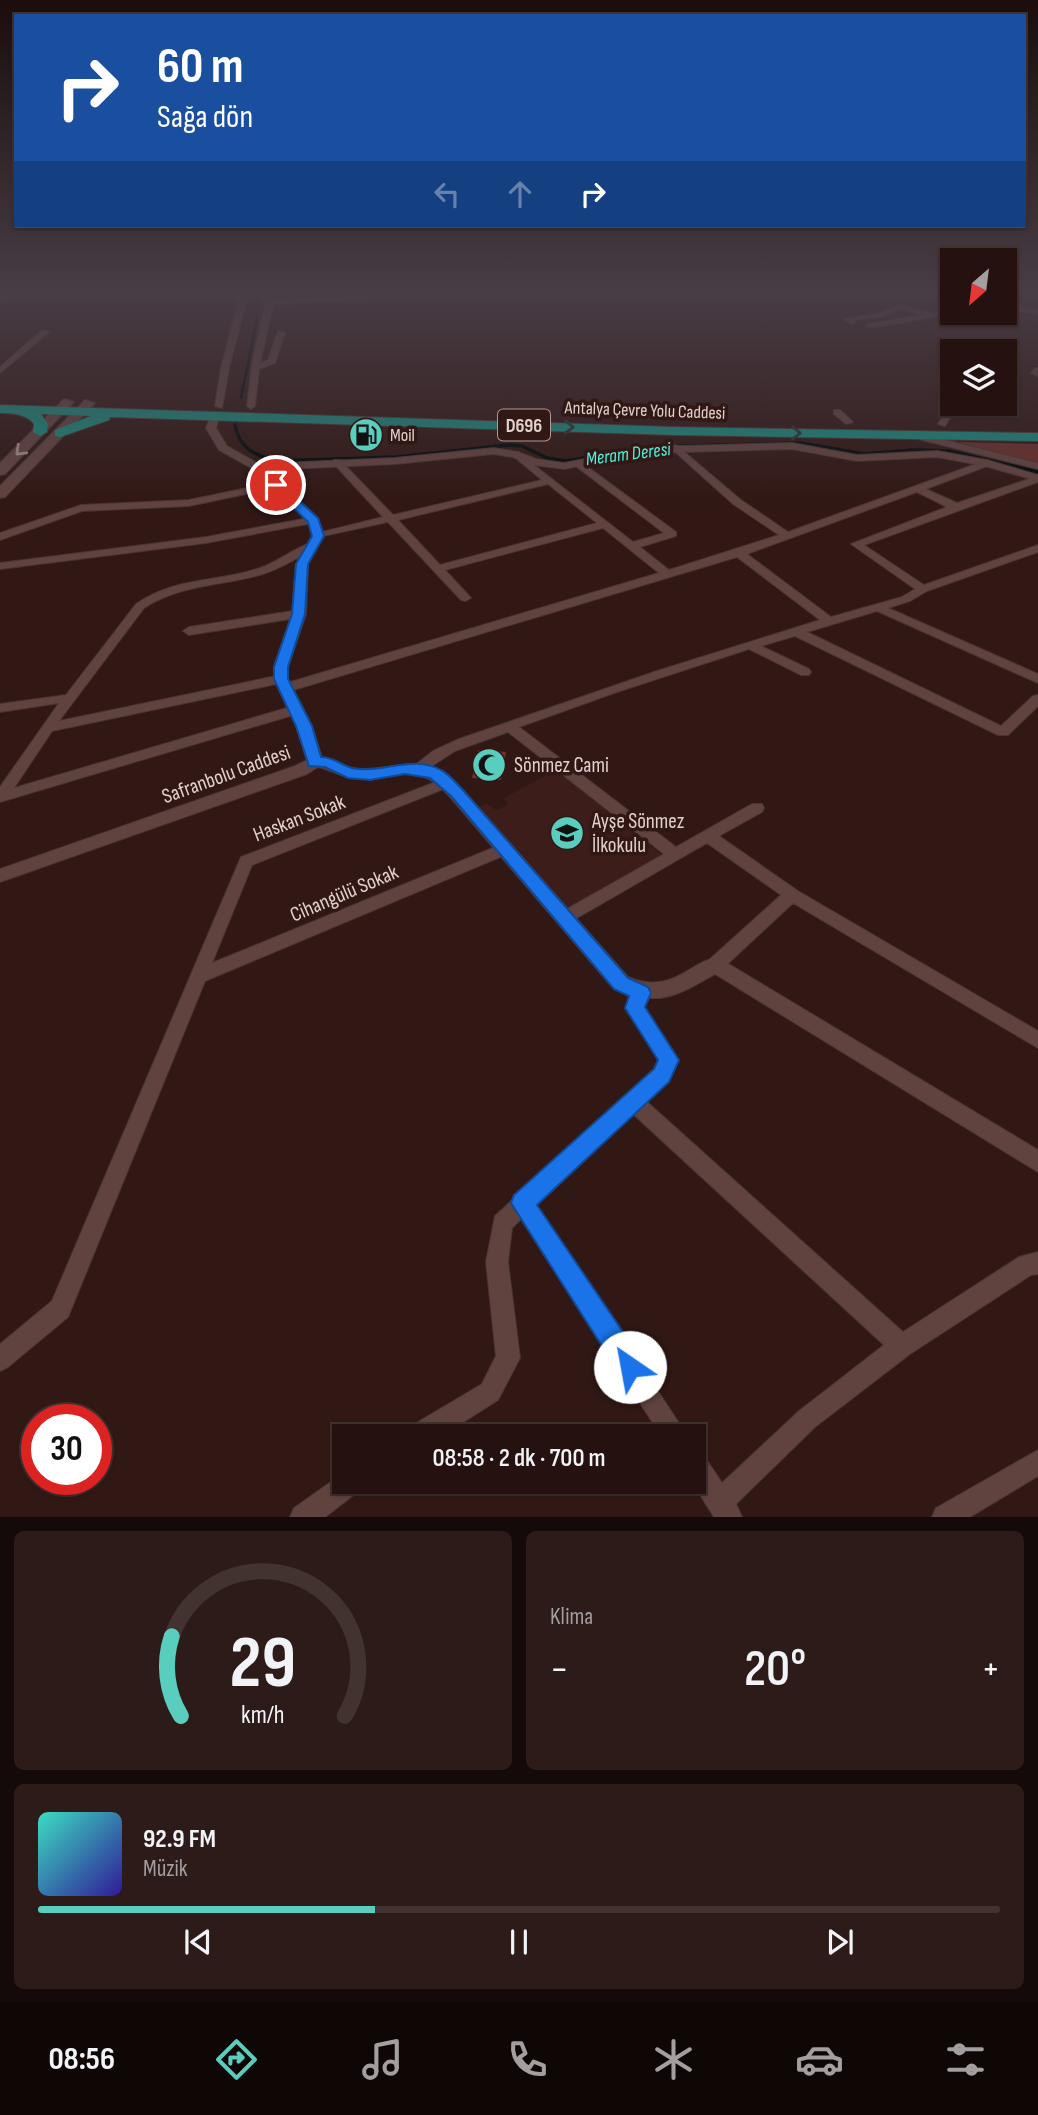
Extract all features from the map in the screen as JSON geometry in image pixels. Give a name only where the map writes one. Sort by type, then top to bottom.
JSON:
[{"type":"highway","name":"Antalya Çevre Yolu Caddesi","points":[[4,406],[217,410],[674,431],[1038,437]]},
{"type":"highway","points":[[4,406],[36,417],[41,424],[40,432]]},
{"type":"highway","name":"Antalya Çevre Yolu Caddesi","points":[[85,407],[150,413],[251,406],[1038,427]]},
{"type":"highway","points":[[60,433],[91,419],[150,413]]},
{"type":"main road","points":[[0,471],[65,406]]},
{"type":"main road","points":[[0,494],[85,407]]},
{"type":"street","points":[[227,361],[211,428],[223,448],[257,467],[314,520],[316,540],[302,564],[299,614],[281,667],[283,683]]},
{"type":"street","points":[[251,406],[257,361]]},
{"type":"street","points":[[256,368],[272,361]]},
{"type":"street","points":[[837,412],[849,422]]},
{"type":"street","points":[[942,424],[947,416]]},
{"type":"street","points":[[914,435],[1038,466]]},
{"type":"street","points":[[521,458],[548,465],[578,464],[622,454],[676,449],[792,446],[857,458],[937,454],[987,463],[1038,478]]},
{"type":"street","points":[[676,449],[737,502],[786,535]]},
{"type":"street","points":[[257,467],[395,461],[494,451],[514,454],[634,545],[666,573]]},
{"type":"street","points":[[337,462],[465,598]]},
{"type":"street","points":[[47,728],[283,683],[739,553],[987,463]]},
{"type":"street","points":[[578,464],[672,534],[634,545]]},
{"type":"street","points":[[923,589],[856,544],[1038,478]]},
{"type":"street","points":[[1,797],[69,698],[140,606],[156,593],[258,573],[316,540],[390,517],[549,481]]},
{"type":"street","points":[[0,537],[81,508],[189,503],[276,485]]},
{"type":"street","points":[[919,489],[956,508]]},
{"type":"street","points":[[0,566],[206,540],[314,520]]},
{"type":"street","points":[[438,569],[606,524]]},
{"type":"street","points":[[416,770],[430,757],[647,677],[906,598],[923,589],[1038,548]]},
{"type":"street","points":[[739,553],[828,621]]},
{"type":"street","points":[[877,607],[1038,679]]},
{"type":"street","points":[[188,631],[299,614]]},
{"type":"street","points":[[795,631],[1003,732],[1038,699]]},
{"type":"street","points":[[750,645],[805,672]]},
{"type":"street","name":"Safranbolu Caddesi","points":[[0,876],[301,770],[315,762],[304,726],[283,683]]},
{"type":"street","points":[[0,708],[69,698]]},
{"type":"street","points":[[1,797],[295,710]]},
{"type":"street","points":[[510,727],[676,855]]},
{"type":"street","points":[[315,762],[328,762],[348,773],[370,774],[405,769],[435,773],[621,983],[641,993],[665,992],[715,965],[792,895]]},
{"type":"street","name":"Haskan Sokak","points":[[199,976],[246,861],[446,783]]},
{"type":"street","points":[[564,918],[757,808]]},
{"type":"street","points":[[708,836],[792,895],[1038,1040]]},
{"type":"street","name":"Cihangülü Sokak","points":[[199,976],[505,849]]},
{"type":"street","points":[[715,965],[1038,1162]]},
{"type":"street","points":[[0,1359],[60,1309],[199,976]]},
{"type":"street","points":[[438,1424],[489,1392],[508,1358],[497,1262],[502,1223],[661,1075],[669,1060],[635,1008],[641,993]]},
{"type":"street","points":[[632,1101],[902,1346]]},
{"type":"street","points":[[523,1203],[668,1424]]},
{"type":"street","points":[[706,1482],[724,1510],[807,1419],[902,1346],[1027,1265],[1038,1263]]},
{"type":"street","points":[[945,1517],[1038,1461]]},
{"type":"street","points":[[303,1517],[334,1494]]},
{"type":"shaded area","points":[[961,443],[1038,444],[1038,465]]},
{"type":"shaded area","name":"Ayşe Sönmez İlkokulu","points":[[556,770],[662,855],[567,909],[478,808],[487,803],[496,810],[509,804],[504,798]]},
{"type":"building","name":"Sönmez Cami","points":[[478,750],[506,752],[501,780],[472,778]]},
{"type":"waterway","name":"Meram Deresi","points":[[241,398],[249,361]]},
{"type":"waterway","name":"Meram Deresi","points":[[235,425],[245,446],[263,457],[278,461],[397,457],[509,445],[522,446],[547,458],[566,461],[651,447],[801,443],[864,454],[913,450],[949,451],[1038,472]]},
{"type":"place","name":"Moil","points":[[366,435]]},
{"type":"place","name":"Sönmez Cami","points":[[489,765]]},
{"type":"place","name":"Ayşe Sönmez İlkokulu","points":[[567,833]]},
{"type":"route","points":[[276,485],[314,520],[318,536],[302,564],[299,614],[281,667],[281,679],[304,726],[315,762],[328,762],[348,773],[370,774],[405,769],[435,773],[456,793],[621,983],[641,993],[635,1008],[669,1060],[661,1075],[523,1203],[630,1367]]}]
